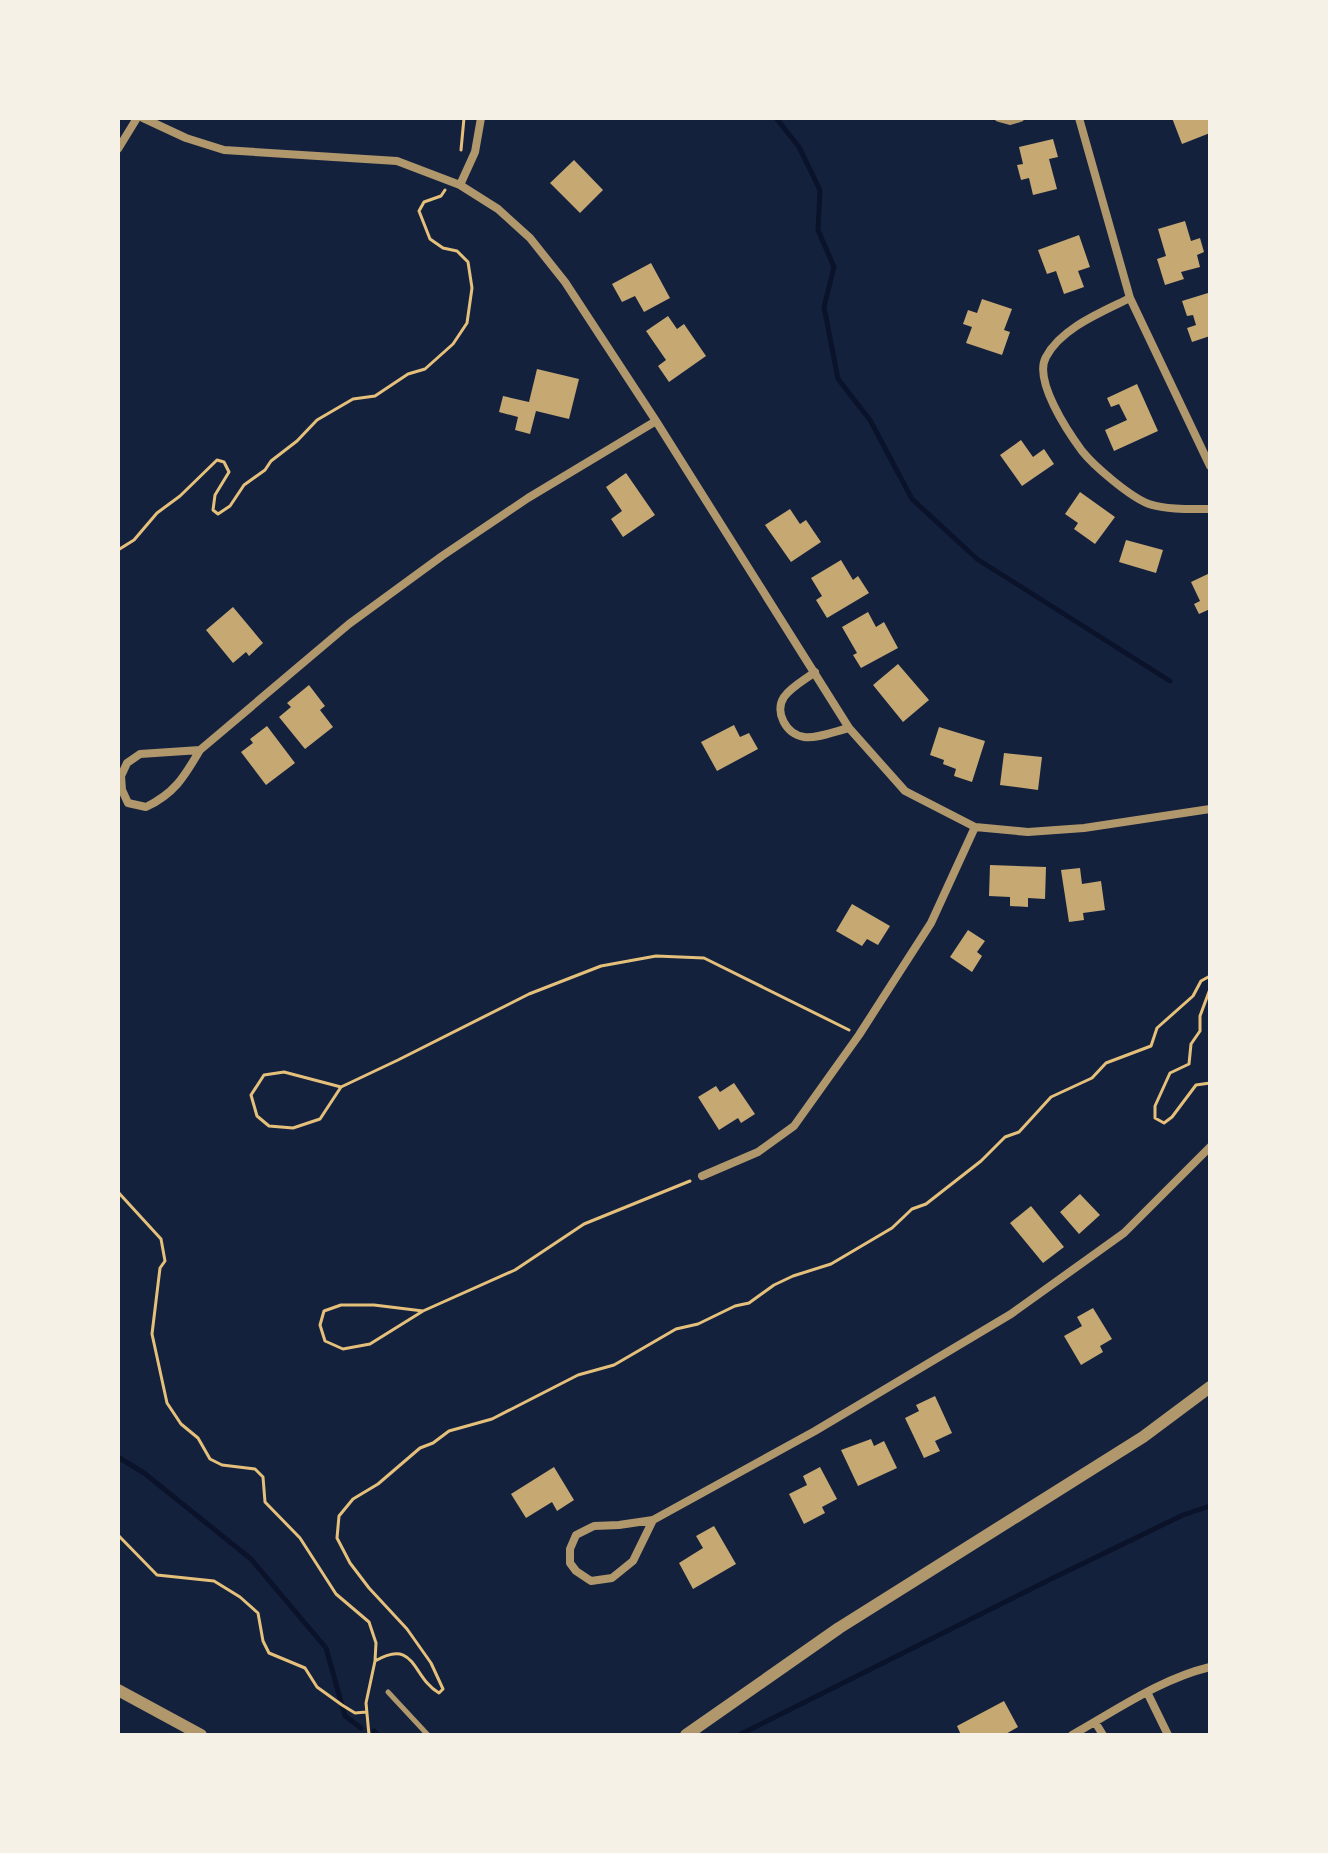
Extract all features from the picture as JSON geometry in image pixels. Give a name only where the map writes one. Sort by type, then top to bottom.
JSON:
[{"type":"street","points":[[118,149],[140,118],[224,150],[397,161],[460,185],[498,209],[530,238],[565,282],[849,728],[905,791],[975,827],[1028,832],[1084,828],[1210,809]]},
{"type":"street","points":[[460,185],[475,152],[481,118]]},
{"type":"street","points":[[999,118],[1010,121],[1020,118]]},
{"type":"street","points":[[1079,118],[1130,298],[1210,466]]},
{"type":"street","points":[[1130,298],[1072,328],[1045,358],[1043,377],[1048,396],[1083,452],[1121,486],[1148,503],[1210,509]]},
{"type":"street","points":[[200,750],[140,754],[127,763],[121,776],[122,790],[128,803],[146,807],[161,800],[179,785],[200,750],[349,624],[528,498],[656,421]]},
{"type":"street","points":[[815,672],[783,697],[780,711],[783,723],[804,737],[849,728]]},
{"type":"street","points":[[702,1176],[758,1152],[794,1126],[859,1035],[931,923],[975,827]]},
{"type":"street","points":[[653,1520],[633,1561],[612,1578],[591,1581],[570,1563],[570,1549],[576,1535],[594,1526],[653,1520],[815,1431],[1011,1314],[1124,1233],[1210,1147]]},
{"type":"street","points":[[686,1735],[839,1628],[1143,1437],[1210,1387]]},
{"type":"street","points":[[1072,1735],[1185,1673],[1210,1667]]},
{"type":"street","points":[[118,1690],[201,1735]]},
{"type":"street","points":[[1147,1692],[1168,1735]]},
{"type":"street","points":[[1095,1722],[1103,1735]]},
{"type":"lane","points":[[388,1692],[428,1735]]},
{"type":"path","points":[[460,157],[464,118]]},
{"type":"path","points":[[118,550],[134,540],[157,513],[180,496],[217,460],[224,462],[229,472],[215,495],[213,510],[218,514],[230,506],[244,485],[265,470],[317,420],[353,399],[375,396],[408,374],[425,369],[445,353],[467,323],[472,288],[468,262],[457,251],[443,248],[430,239],[419,211],[424,202],[441,196],[446,189]]},
{"type":"path","points":[[341,1087],[284,1072],[264,1075],[251,1095],[257,1116],[269,1126],[293,1128],[320,1119],[341,1087],[529,994],[601,966],[656,956],[704,958],[859,1035]]},
{"type":"path","points":[[375,1661],[385,1655],[399,1654],[412,1660],[430,1688],[439,1693],[443,1689],[431,1663],[407,1629],[350,1563],[337,1538],[339,1516],[353,1499],[378,1484],[420,1448],[449,1431],[492,1419],[578,1375],[614,1365],[676,1329],[698,1324],[735,1306],[749,1303],[774,1285],[831,1264],[870,1242],[981,1161],[1005,1137],[1019,1132],[1051,1097],[1092,1078],[1106,1063],[1151,1046],[1157,1028],[1193,996],[1201,981],[1210,976]]},
{"type":"path","points":[[1210,989],[1200,1016],[1200,1031],[1191,1044],[1189,1064],[1170,1073],[1155,1106],[1155,1118],[1164,1123],[1196,1085],[1210,1083]]},
{"type":"path","points":[[423,1311],[374,1305],[341,1305],[324,1311],[320,1325],[325,1341],[343,1349],[370,1344],[423,1311],[515,1270],[584,1224],[702,1176]]},
{"type":"path","points":[[118,1192],[161,1239],[165,1261],[160,1268],[152,1334],[167,1403],[181,1424],[198,1438],[210,1459],[222,1465],[255,1469],[263,1477],[265,1502],[300,1538],[336,1594],[369,1622],[376,1643],[367,1712],[369,1735]]},
{"type":"path","points":[[118,1535],[157,1575],[214,1581],[240,1597],[258,1613],[263,1641],[269,1653],[305,1668],[317,1687],[355,1713],[367,1712]]},
{"type":"building","points":[[1172,118],[1210,118],[1210,133],[1182,144]]},
{"type":"building","points":[[1053,139],[1058,157],[1049,159],[1057,189],[1033,195],[1029,178],[1021,180],[1017,165],[1023,164],[1019,147]]},
{"type":"building","points":[[574,160],[603,190],[580,213],[550,183]]},
{"type":"building","points":[[1185,221],[1191,241],[1200,238],[1204,252],[1197,255],[1200,267],[1181,272],[1184,279],[1165,285],[1157,259],[1166,256],[1158,229]]},
{"type":"building","points":[[1079,235],[1090,267],[1078,271],[1084,287],[1064,294],[1056,271],[1047,274],[1038,250]]},
{"type":"building","points":[[651,263],[670,298],[644,312],[635,296],[622,302],[612,284]]},
{"type":"building","points":[[1208,293],[1210,336],[1192,342],[1187,328],[1196,325],[1193,315],[1187,316],[1182,301]]},
{"type":"building","points":[[982,299],[1012,309],[1004,330],[1010,332],[1002,355],[966,343],[972,327],[963,324],[968,310],[977,313]]},
{"type":"building","points":[[668,316],[677,329],[684,324],[706,356],[669,382],[658,366],[666,360],[646,331]]},
{"type":"building","points":[[537,369],[579,379],[569,419],[536,411],[530,434],[515,430],[518,417],[499,412],[503,396],[529,402]]},
{"type":"building","points":[[1137,384],[1158,431],[1114,451],[1105,430],[1127,420],[1119,404],[1111,407],[1107,398]]},
{"type":"building","points":[[1021,440],[1033,457],[1044,449],[1054,464],[1022,486],[1000,455]]},
{"type":"building","points":[[626,473],[655,515],[623,537],[611,519],[622,511],[606,487]]},
{"type":"building","points":[[1080,492],[1115,517],[1095,544],[1074,529],[1078,523],[1065,514]]},
{"type":"building","points":[[790,509],[800,524],[806,520],[821,542],[791,562],[765,525]]},
{"type":"building","points":[[1126,540],[1163,550],[1156,573],[1119,562]]},
{"type":"building","points":[[841,560],[853,580],[858,576],[869,593],[827,618],[816,600],[822,596],[811,578]]},
{"type":"building","points":[[1210,573],[1210,609],[1199,614],[1194,604],[1200,601],[1191,582]]},
{"type":"building","points":[[233,607],[263,643],[249,656],[246,652],[233,663],[206,630]]},
{"type":"building","points":[[868,612],[876,627],[884,622],[898,648],[861,668],[853,655],[857,653],[842,627]]},
{"type":"building","points":[[898,664],[929,700],[903,722],[873,685]]},
{"type":"building","points":[[309,685],[325,706],[320,710],[333,727],[305,749],[279,717],[291,707],[287,703]]},
{"type":"building","points":[[734,725],[740,737],[749,733],[758,749],[717,771],[701,742]]},
{"type":"building","points":[[267,726],[295,763],[266,785],[241,752],[253,743],[250,739]]},
{"type":"building","points":[[939,727],[985,741],[972,782],[954,776],[956,769],[930,755]]},
{"type":"building","points":[[1004,753],[1042,757],[1038,790],[1000,785]]},
{"type":"building","points":[[990,865],[1046,867],[1045,899],[1028,898],[1028,907],[1010,906],[1010,897],[989,896]]},
{"type":"building","points":[[1080,868],[1082,884],[1101,881],[1105,910],[1083,913],[1084,920],[1069,922],[1061,870]]},
{"type":"building","points":[[852,904],[890,926],[878,945],[867,939],[862,946],[836,931]]},
{"type":"building","points":[[968,930],[985,941],[977,952],[982,956],[972,972],[950,957]]},
{"type":"building","points":[[734,1083],[755,1114],[741,1123],[738,1118],[719,1130],[698,1097],[716,1086],[720,1092]]},
{"type":"building","points":[[1080,1194],[1100,1215],[1079,1234],[1060,1212]]},
{"type":"building","points":[[1031,1206],[1064,1247],[1043,1263],[1010,1223]]},
{"type":"building","points":[[1093,1308],[1112,1339],[1100,1346],[1103,1352],[1081,1365],[1064,1336],[1082,1326],[1077,1317]]},
{"type":"building","points":[[935,1396],[952,1433],[935,1441],[940,1451],[924,1458],[905,1418],[919,1411],[916,1405]]},
{"type":"building","points":[[871,1439],[874,1446],[884,1441],[897,1468],[858,1486],[841,1450]]},
{"type":"building","points":[[554,1467],[574,1500],[557,1511],[552,1502],[526,1518],[511,1494]]},
{"type":"building","points":[[820,1467],[837,1499],[822,1507],[825,1513],[804,1524],[789,1494],[807,1485],[803,1476]]},
{"type":"building","points":[[714,1526],[736,1564],[693,1589],[679,1563],[703,1548],[696,1536]]},
{"type":"building","points":[[1004,1701],[1018,1727],[1004,1735],[961,1735],[957,1726]]},
{"type":"waterway","points":[[776,118],[799,147],[820,190],[818,230],[834,267],[824,307],[838,379],[870,420],[912,499],[977,559],[1170,681]]},
{"type":"waterway","points":[[118,1457],[144,1473],[251,1559],[326,1648],[345,1716],[361,1728]]},
{"type":"waterway","points":[[739,1735],[1049,1580],[1183,1515],[1210,1506]]},
{"type":"waterway","points":[[374,1731],[378,1735]]}]
